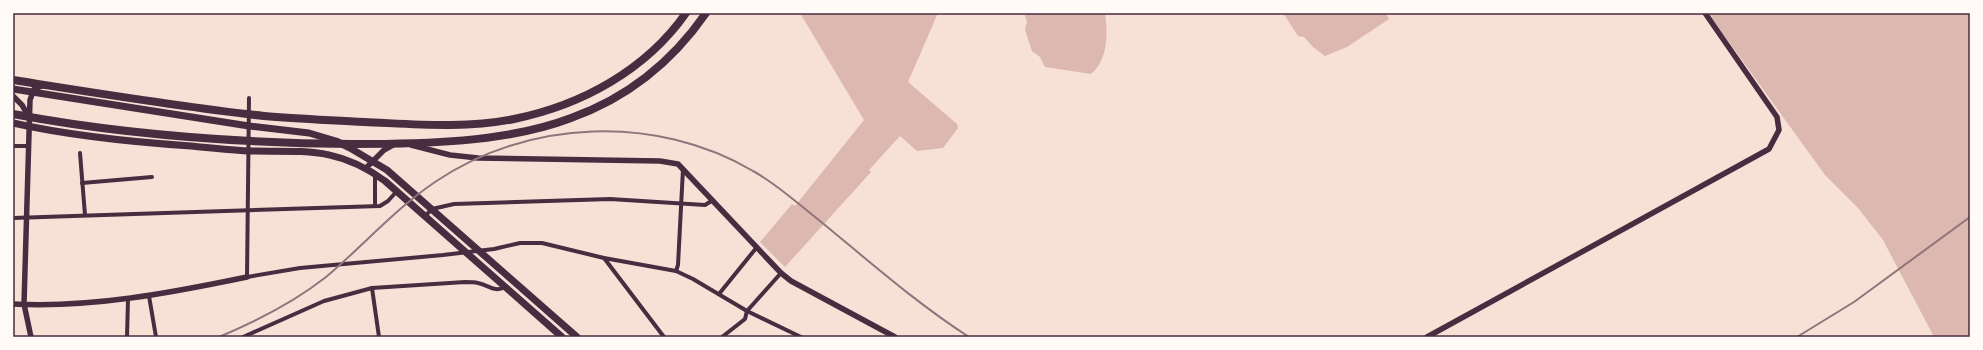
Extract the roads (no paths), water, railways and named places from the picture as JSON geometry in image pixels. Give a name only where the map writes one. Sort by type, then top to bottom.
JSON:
[{"type":"highway","points":[[13,80],[264,116],[433,125],[477,123],[525,116],[577,99],[618,78],[654,51],[686,13]]},
{"type":"highway","points":[[13,114],[124,132],[261,142],[357,144],[425,143],[495,136],[557,123],[603,104],[646,77],[680,47],[706,13]]},
{"type":"highway","points":[[13,89],[249,126],[309,133],[324,137],[350,148],[387,170],[577,337]]},
{"type":"highway","points":[[13,123],[97,136],[248,151],[313,151],[343,158],[366,168],[397,191],[561,337]]},
{"type":"street","points":[[1427,337],[1769,149],[1779,130],[1777,117],[1705,13]]},
{"type":"street","points":[[31,337],[24,304],[30,100],[32,92],[40,86],[48,85]]},
{"type":"street","points":[[13,96],[22,105],[29,117]]},
{"type":"street","points":[[247,277],[249,98]]},
{"type":"street","points":[[366,168],[372,160],[384,150],[397,143],[450,155],[471,157],[666,162],[678,164],[781,273],[791,281],[895,337]]},
{"type":"street","points":[[13,146],[28,146]]},
{"type":"street","points":[[80,153],[85,215]]},
{"type":"street","points":[[676,271],[678,265],[683,169]]},
{"type":"street","points":[[375,174],[375,206]]},
{"type":"street","points":[[82,183],[152,177]]},
{"type":"street","points":[[13,218],[380,206],[388,201],[397,191]]},
{"type":"street","points":[[425,216],[432,209],[454,204],[610,200],[705,205],[713,200]]},
{"type":"street","points":[[13,304],[128,299],[300,268],[478,251],[520,243],[542,243],[604,258],[676,271],[720,294],[747,311],[801,337]]},
{"type":"street","points":[[720,294],[757,248]]},
{"type":"street","points":[[604,258],[664,337]]},
{"type":"street","points":[[722,337],[745,319],[747,311],[781,273]]},
{"type":"street","points":[[243,337],[324,301],[372,288],[465,282],[476,282],[492,289],[500,290],[505,287]]},
{"type":"street","points":[[372,288],[379,337]]},
{"type":"street","points":[[149,296],[156,337]]},
{"type":"street","points":[[127,337],[128,299]]},
{"type":"street","points":[[561,337],[568,329]]},
{"type":"street","points":[[255,332],[257,337]]},
{"type":"railway","points":[[219,337],[247,325],[301,295],[340,265],[406,204],[435,182],[471,161],[510,146],[551,136],[592,132],[634,133],[675,140],[715,153],[753,171],[787,194],[911,296],[969,337]]},
{"type":"railway","points":[[1797,337],[1854,302],[1970,217]]}]
